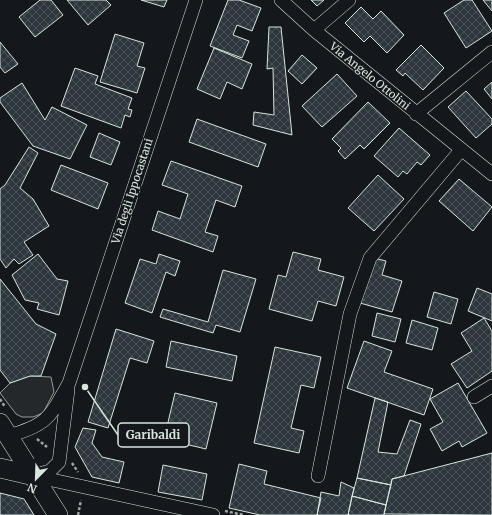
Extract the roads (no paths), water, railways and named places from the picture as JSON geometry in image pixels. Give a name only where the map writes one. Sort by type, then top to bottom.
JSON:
[{"type":"main road","points":[[4,428],[58,515]]},
{"type":"main road","points":[[0,468],[34,476]]},
{"type":"street","name":"Via degli Ippocastani","points":[[4,428],[28,430],[51,415],[69,382],[196,0]]},
{"type":"street","name":"Via Angelo Ottolini","points":[[281,0],[314,30],[492,174]]},
{"type":"street","points":[[314,30],[349,0]]},
{"type":"street","points":[[416,114],[492,52]]},
{"type":"street","points":[[318,476],[350,314],[370,258],[461,150]]},
{"type":"street","name":"Via degli Ippocastani","points":[[34,476],[50,471],[60,462],[69,382]]},
{"type":"street","points":[[474,397],[492,386]]},
{"type":"street","points":[[34,476],[213,515]]},
{"type":"place","name":"Garibaldi","points":[[85,387]]}]
